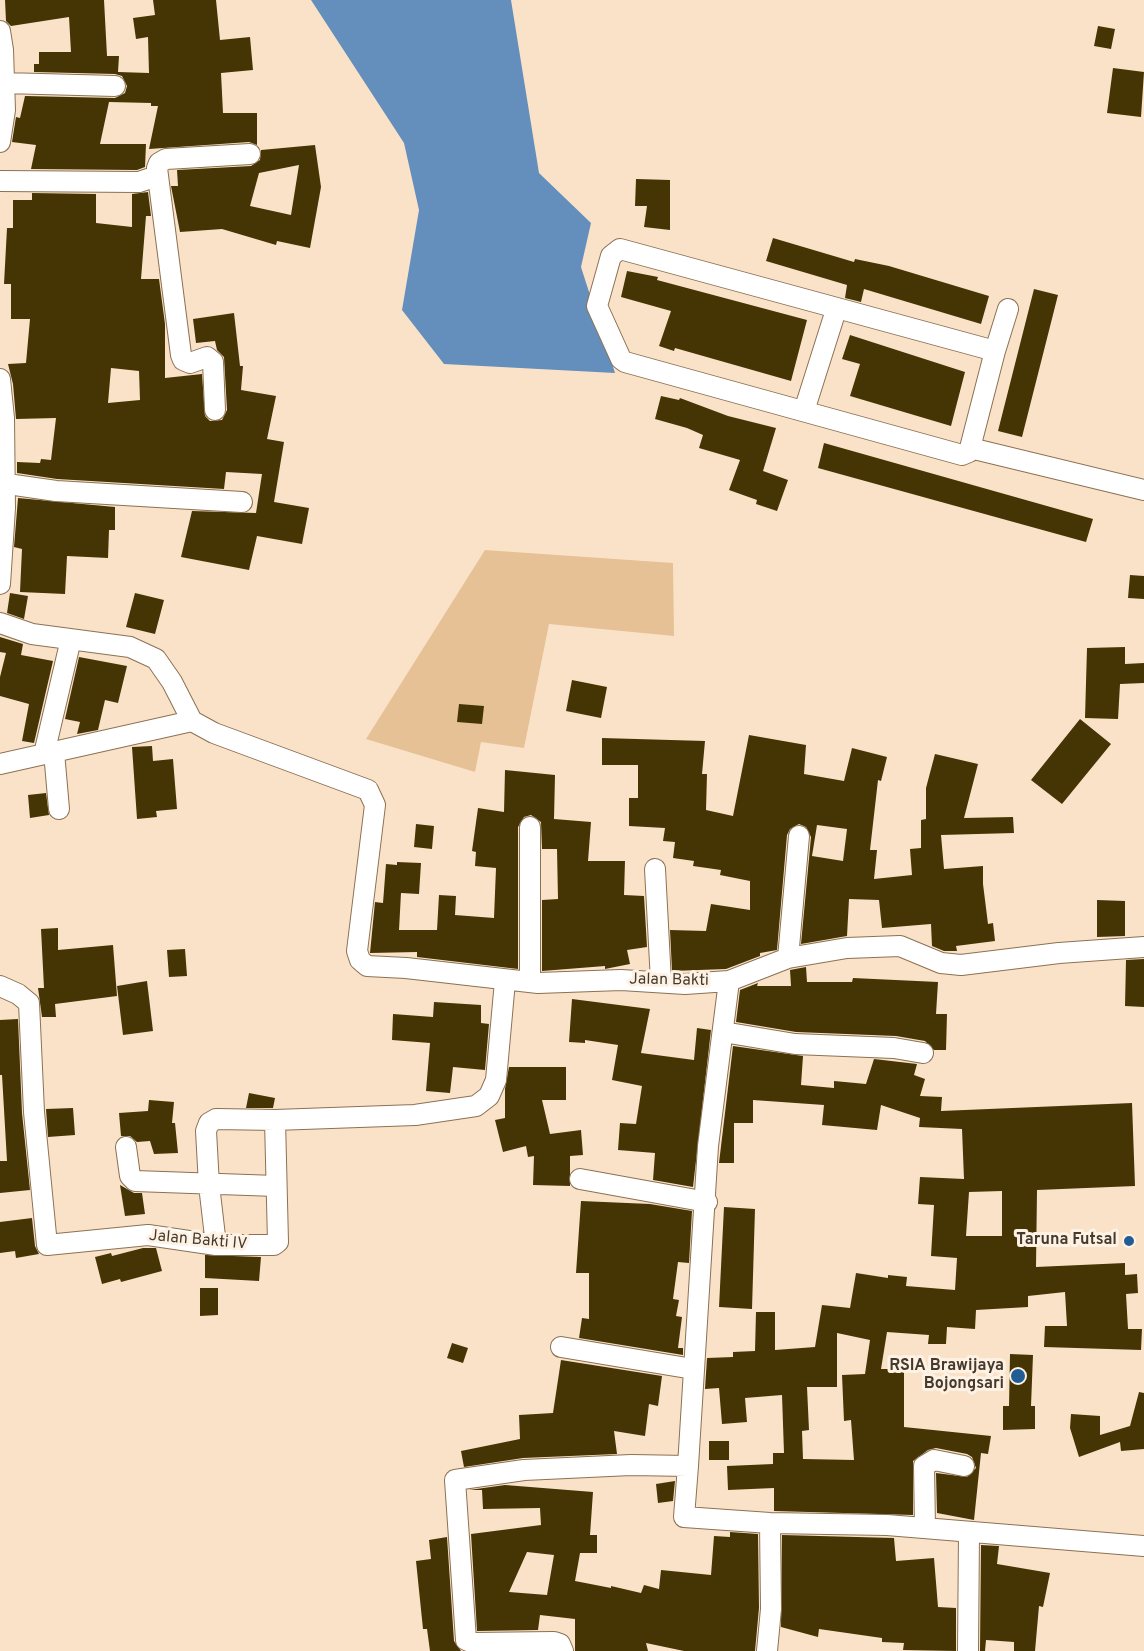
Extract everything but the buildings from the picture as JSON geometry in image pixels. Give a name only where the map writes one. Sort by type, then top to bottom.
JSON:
[{"type":"street","points":[[0,31],[5,110],[0,142]]},
{"type":"street","points":[[4,83],[115,86]]},
{"type":"street","points":[[215,410],[213,362],[207,357],[190,363],[183,360],[181,355],[157,176],[158,164],[166,159],[250,154]]},
{"type":"street","points":[[0,181],[139,182],[157,176]]},
{"type":"street","points":[[995,351],[836,310],[620,249],[610,256],[597,306],[621,359],[962,455],[969,452],[1008,309]]},
{"type":"street","points":[[804,411],[836,310]]},
{"type":"street","points":[[0,378],[4,418],[0,584]]},
{"type":"street","points":[[970,448],[1144,490]]},
{"type":"street","points":[[2,483],[56,490],[242,502]]},
{"type":"street","points":[[0,623],[32,634],[130,648],[156,659],[172,682],[192,721],[0,764]]},
{"type":"street","points":[[59,809],[49,753],[71,639]]},
{"type":"street","name":"Jalan Bakti","points":[[192,721],[214,733],[368,790],[375,805],[357,951],[360,960],[367,966],[447,972],[505,981],[621,980],[685,984],[729,981],[788,958],[847,948],[900,946],[940,963],[961,965],[1088,950],[1144,947]]},
{"type":"street","points":[[530,827],[530,982]]},
{"type":"street","points":[[788,958],[799,836]]},
{"type":"street","points":[[655,869],[660,982]]},
{"type":"street","points":[[216,1245],[209,1185],[206,1131],[209,1123],[216,1119],[275,1120],[415,1115],[476,1106],[489,1096],[496,1080],[505,981]]},
{"type":"street","points":[[729,981],[708,1146],[684,1517],[770,1523],[925,1528],[1144,1546]]},
{"type":"street","name":"Jalan Bakti IV","points":[[0,986],[18,994],[29,1004],[34,1112],[47,1245],[148,1235],[216,1245],[276,1244],[275,1120]]},
{"type":"street","points":[[723,1032],[795,1044],[894,1048],[923,1053]]},
{"type":"street","points":[[126,1147],[129,1176],[135,1181],[276,1186]]},
{"type":"street","points":[[580,1179],[706,1202]]},
{"type":"street","points":[[561,1347],[693,1369]]},
{"type":"street","points":[[925,1528],[924,1466],[934,1460],[964,1466]]},
{"type":"street","points":[[563,1651],[560,1644],[554,1642],[473,1643],[466,1640],[455,1480],[524,1470],[631,1465],[688,1466]]},
{"type":"street","points":[[767,1651],[771,1609],[770,1523]]},
{"type":"street","points":[[968,1651],[969,1533]]},
{"type":"shaded area","points":[[485,550],[673,563],[674,636],[549,624],[524,748],[481,742],[475,772],[366,739]]},
{"type":"water","points":[[311,0],[511,0],[539,173],[591,223],[581,267],[615,373],[444,364],[402,310],[419,210],[404,143]]},
{"type":"place","name":"Taruna Futsal","points":[[1129,1241]]},
{"type":"place","name":"RSIA Brawijaya Bojongsari","points":[[1018,1376]]}]
